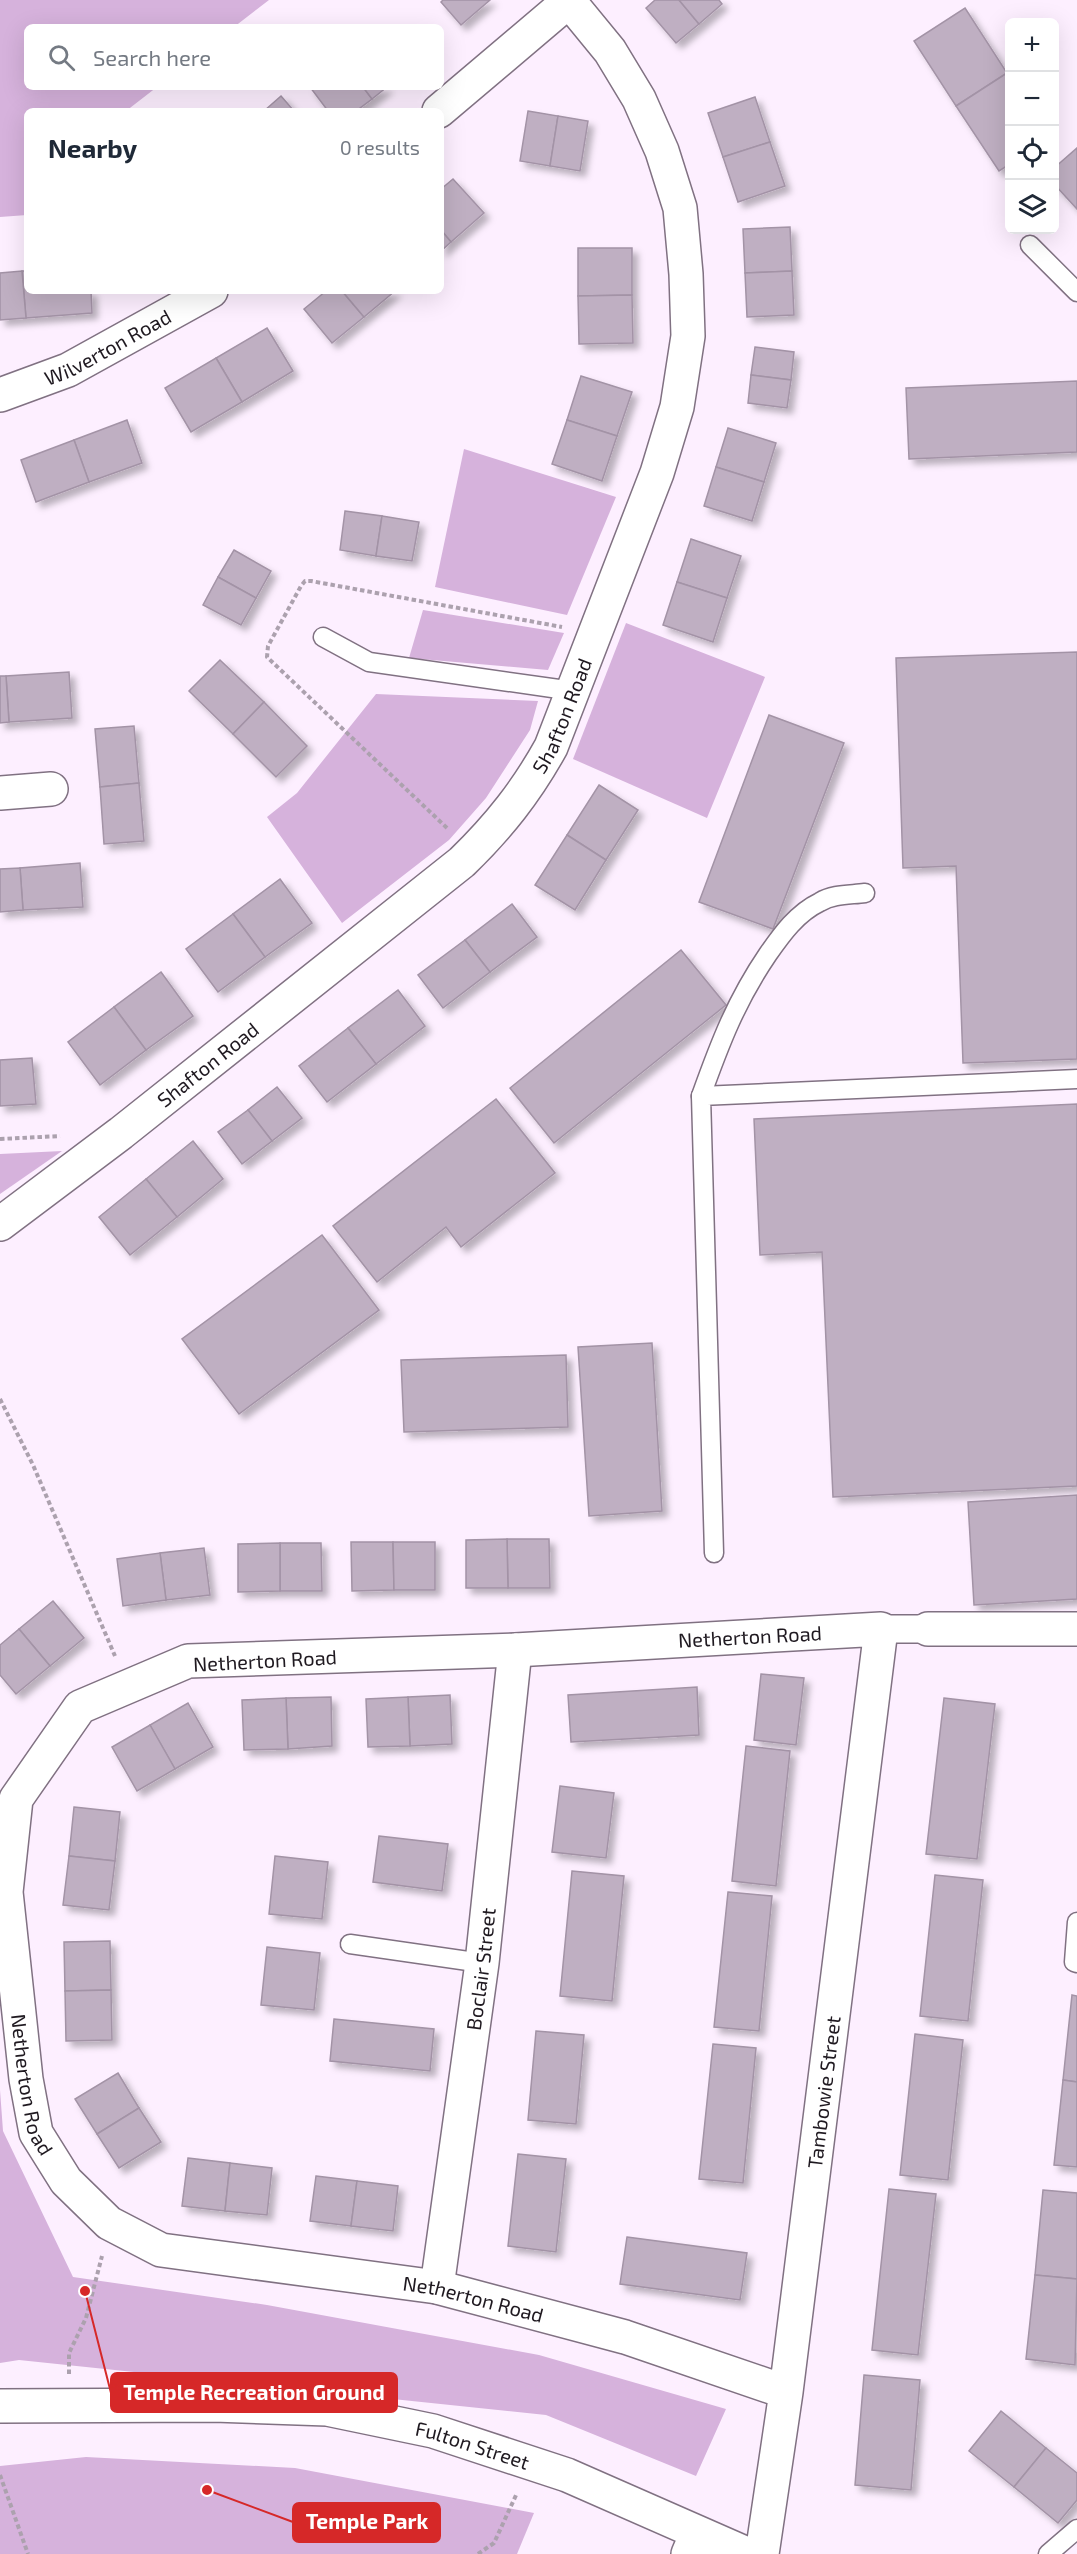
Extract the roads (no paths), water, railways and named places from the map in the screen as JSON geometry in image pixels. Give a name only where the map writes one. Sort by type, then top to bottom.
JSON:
[{"type":"street","points":[[443,108],[569,0]]},
{"type":"street","name":"Shafton Road","points":[[0,1224],[121,1133],[462,862],[500,824],[532,783],[551,747],[657,473],[677,406],[688,336],[686,274],[680,208],[663,152],[639,99],[610,51],[569,0]]},
{"type":"street","name":"Wilverton Road","points":[[0,395],[68,370],[206,294]]},
{"type":"street","points":[[0,793],[51,789]]},
{"type":"street","name":"Netherton Road","points":[[786,2392],[625,2337],[437,2287],[161,2250],[109,2223],[66,2181],[36,2133],[26,2079],[6,1892],[16,1799],[80,1707],[188,1661],[515,1650],[881,1629],[1077,1629]]},
{"type":"street","name":"Tambowie Street","points":[[762,2554],[786,2392],[881,1629]]},
{"type":"street","name":"Boclair Street","points":[[437,2287],[482,1963],[515,1650]]},
{"type":"street","name":"Fulton Street","points":[[14,2405],[214,2405],[327,2409],[433,2431],[567,2475],[693,2543],[747,2554]]},
{"type":"lane","points":[[1030,245],[1077,292]]},
{"type":"lane","points":[[323,637],[369,662],[573,691]]},
{"type":"lane","points":[[714,1553],[701,1096],[723,1032],[748,983],[782,934],[802,913],[820,901],[837,896],[865,893]]},
{"type":"lane","points":[[701,1096],[1077,1079]]},
{"type":"lane","points":[[1077,1922],[1074,1962],[1077,1963]]},
{"type":"lane","points":[[350,1944],[482,1963]]},
{"type":"lane","points":[[1048,2554],[1077,2529]]},
{"type":"place","name":"Temple Recreation Ground","points":[[85,2291]]},
{"type":"place","name":"Temple Park","points":[[207,2490]]}]
